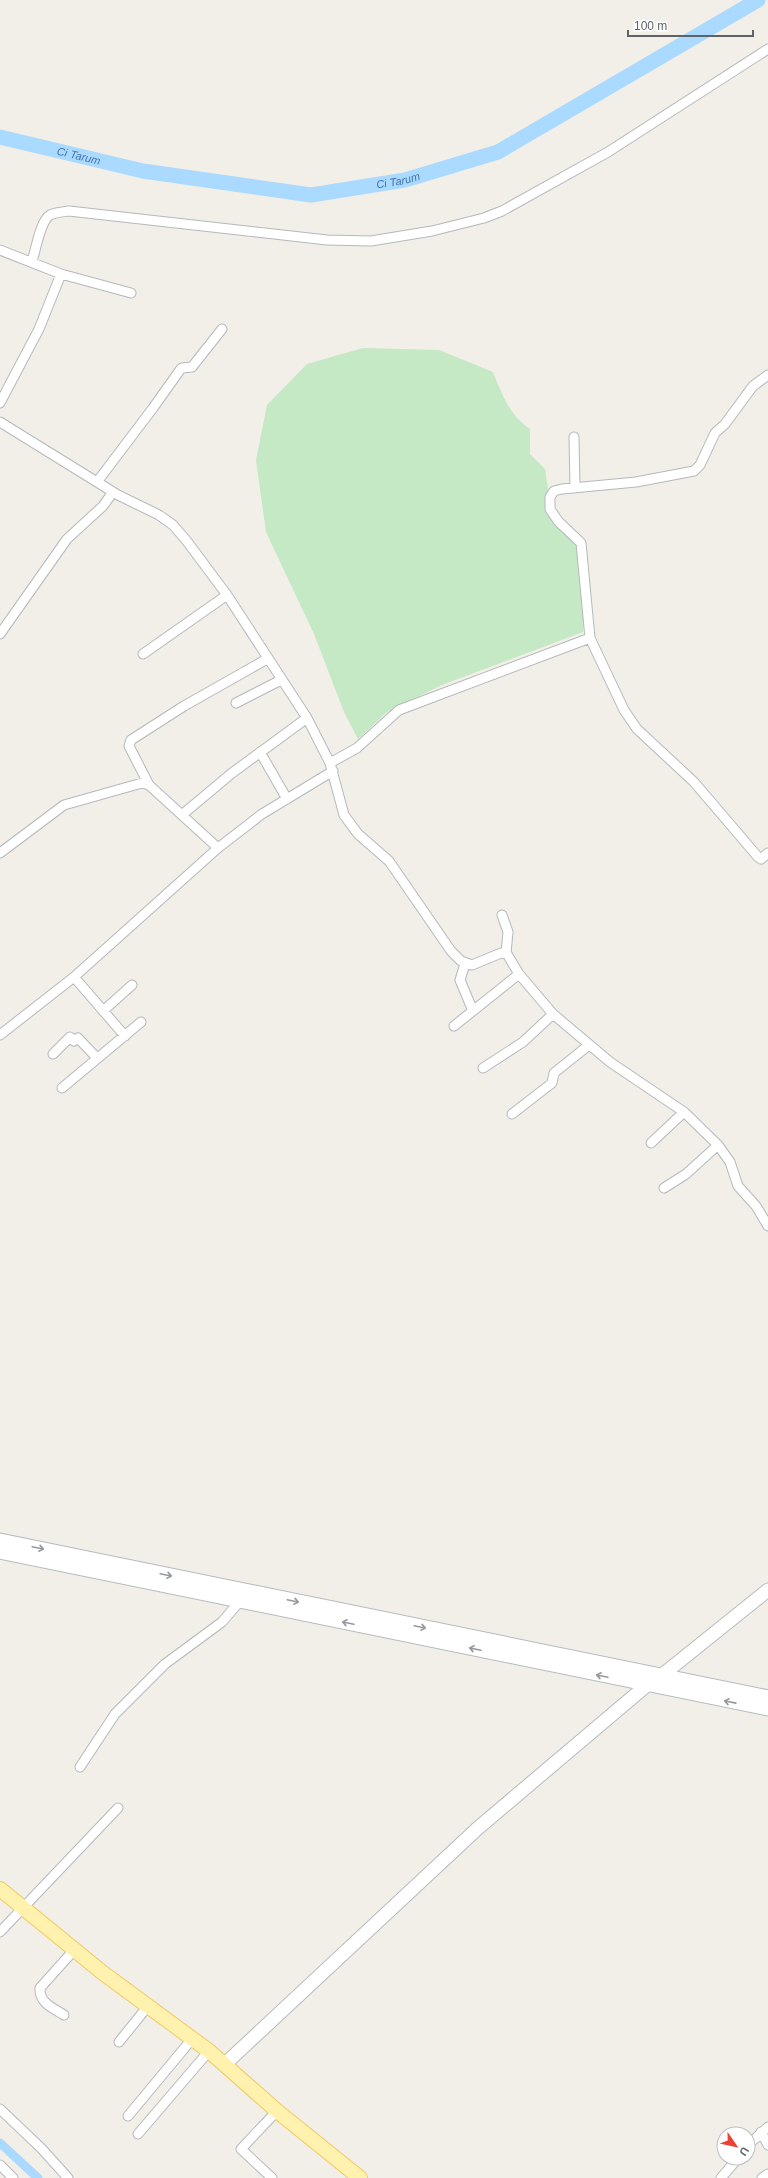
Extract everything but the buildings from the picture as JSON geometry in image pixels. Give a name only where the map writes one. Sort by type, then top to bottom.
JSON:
[{"type":"main road","points":[[0,1889],[148,2006],[225,2064],[277,2111],[360,2178]]},
{"type":"street","points":[[32,261],[47,218],[56,213],[69,211],[327,240],[363,241],[382,241],[484,218],[502,211],[608,152],[768,49]]},
{"type":"street","points":[[0,250],[32,261],[60,274],[131,293]]},
{"type":"street","points":[[0,403],[38,329],[60,274]]},
{"type":"street","points":[[97,482],[154,408],[180,370],[192,367],[222,329]]},
{"type":"street","points":[[768,375],[753,386],[725,424],[714,433],[700,465],[694,471],[636,482],[562,489],[554,491],[550,497],[550,509],[558,521],[581,543],[590,638],[624,710],[637,729],[694,782],[758,857],[761,858],[768,853]]},
{"type":"street","points":[[0,422],[113,492],[159,515],[173,525],[227,595],[266,659],[307,718],[332,767],[341,806],[348,821],[358,834],[389,861],[446,945],[465,964],[475,964],[501,953],[506,953]]},
{"type":"street","points":[[574,436],[575,488]]},
{"type":"street","points":[[0,634],[68,539],[103,506],[113,492]]},
{"type":"street","points":[[143,654],[227,595]]},
{"type":"street","points":[[0,1035],[74,977],[218,848],[262,814],[287,799],[332,767],[399,710],[590,638]]},
{"type":"street","points":[[218,848],[183,814],[149,785],[129,746],[131,740],[184,706],[266,659]]},
{"type":"street","points":[[236,703],[281,680]]},
{"type":"street","points":[[183,814],[232,773],[307,718]]},
{"type":"street","points":[[260,752],[287,799]]},
{"type":"street","points":[[0,853],[57,809],[71,802],[137,784],[149,785]]},
{"type":"street","points":[[502,915],[508,932],[506,953],[519,974],[553,1014],[589,1046],[626,1074],[684,1112],[718,1145],[730,1162],[738,1186],[756,1206],[768,1226]]},
{"type":"street","points":[[465,964],[460,980],[473,1011]]},
{"type":"street","points":[[454,1026],[519,974]]},
{"type":"street","points":[[74,977],[124,1036]]},
{"type":"street","points":[[103,1011],[132,985]]},
{"type":"street","points":[[483,1068],[523,1042],[553,1014]]},
{"type":"street","points":[[62,1088],[141,1022]]},
{"type":"street","points":[[53,1054],[70,1037],[74,1041],[78,1038],[97,1058]]},
{"type":"street","points":[[512,1114],[552,1083],[554,1073],[589,1046]]},
{"type":"street","points":[[651,1143],[684,1112]]},
{"type":"street","points":[[664,1188],[686,1174],[718,1145]]},
{"type":"street","points":[[0,1540],[768,1697]]},
{"type":"street","points":[[0,1552],[768,1709]]},
{"type":"street","points":[[225,2064],[478,1828],[647,1685],[661,1676],[768,1590]]},
{"type":"street","points":[[80,1767],[107,1725],[121,1709],[165,1664],[222,1622],[240,1601]]},
{"type":"street","points":[[0,1932],[118,1808]]},
{"type":"street","points":[[64,2015],[44,2002],[40,1995],[40,1988],[75,1949]]},
{"type":"street","points":[[120,2042],[148,2006]]},
{"type":"street","points":[[128,2116],[192,2039]]},
{"type":"street","points":[[138,2134],[208,2051]]},
{"type":"street","points":[[0,2109],[42,2149],[68,2178]]},
{"type":"street","points":[[272,2178],[241,2149],[277,2111]]},
{"type":"street","points":[[765,2129],[768,2144]]},
{"type":"street","points":[[756,2137],[765,2129]]},
{"type":"street","points":[[0,2165],[12,2178]]},
{"type":"street","points":[[721,2178],[731,2166]]},
{"type":"street","points":[[762,2178],[768,2174]]},
{"type":"green space","points":[[363,348],[439,350],[493,372],[507,404],[516,417],[530,429],[530,454],[545,469],[550,503],[581,543],[585,586],[583,632],[442,685],[387,712],[358,739],[344,712],[314,634],[266,532],[256,460],[267,405],[307,364]]},
{"type":"waterway","name":"Ci Tarum","points":[[0,137],[143,171],[311,195],[405,180],[498,152],[758,0]]},
{"type":"waterway","points":[[0,2143],[38,2178]]}]
